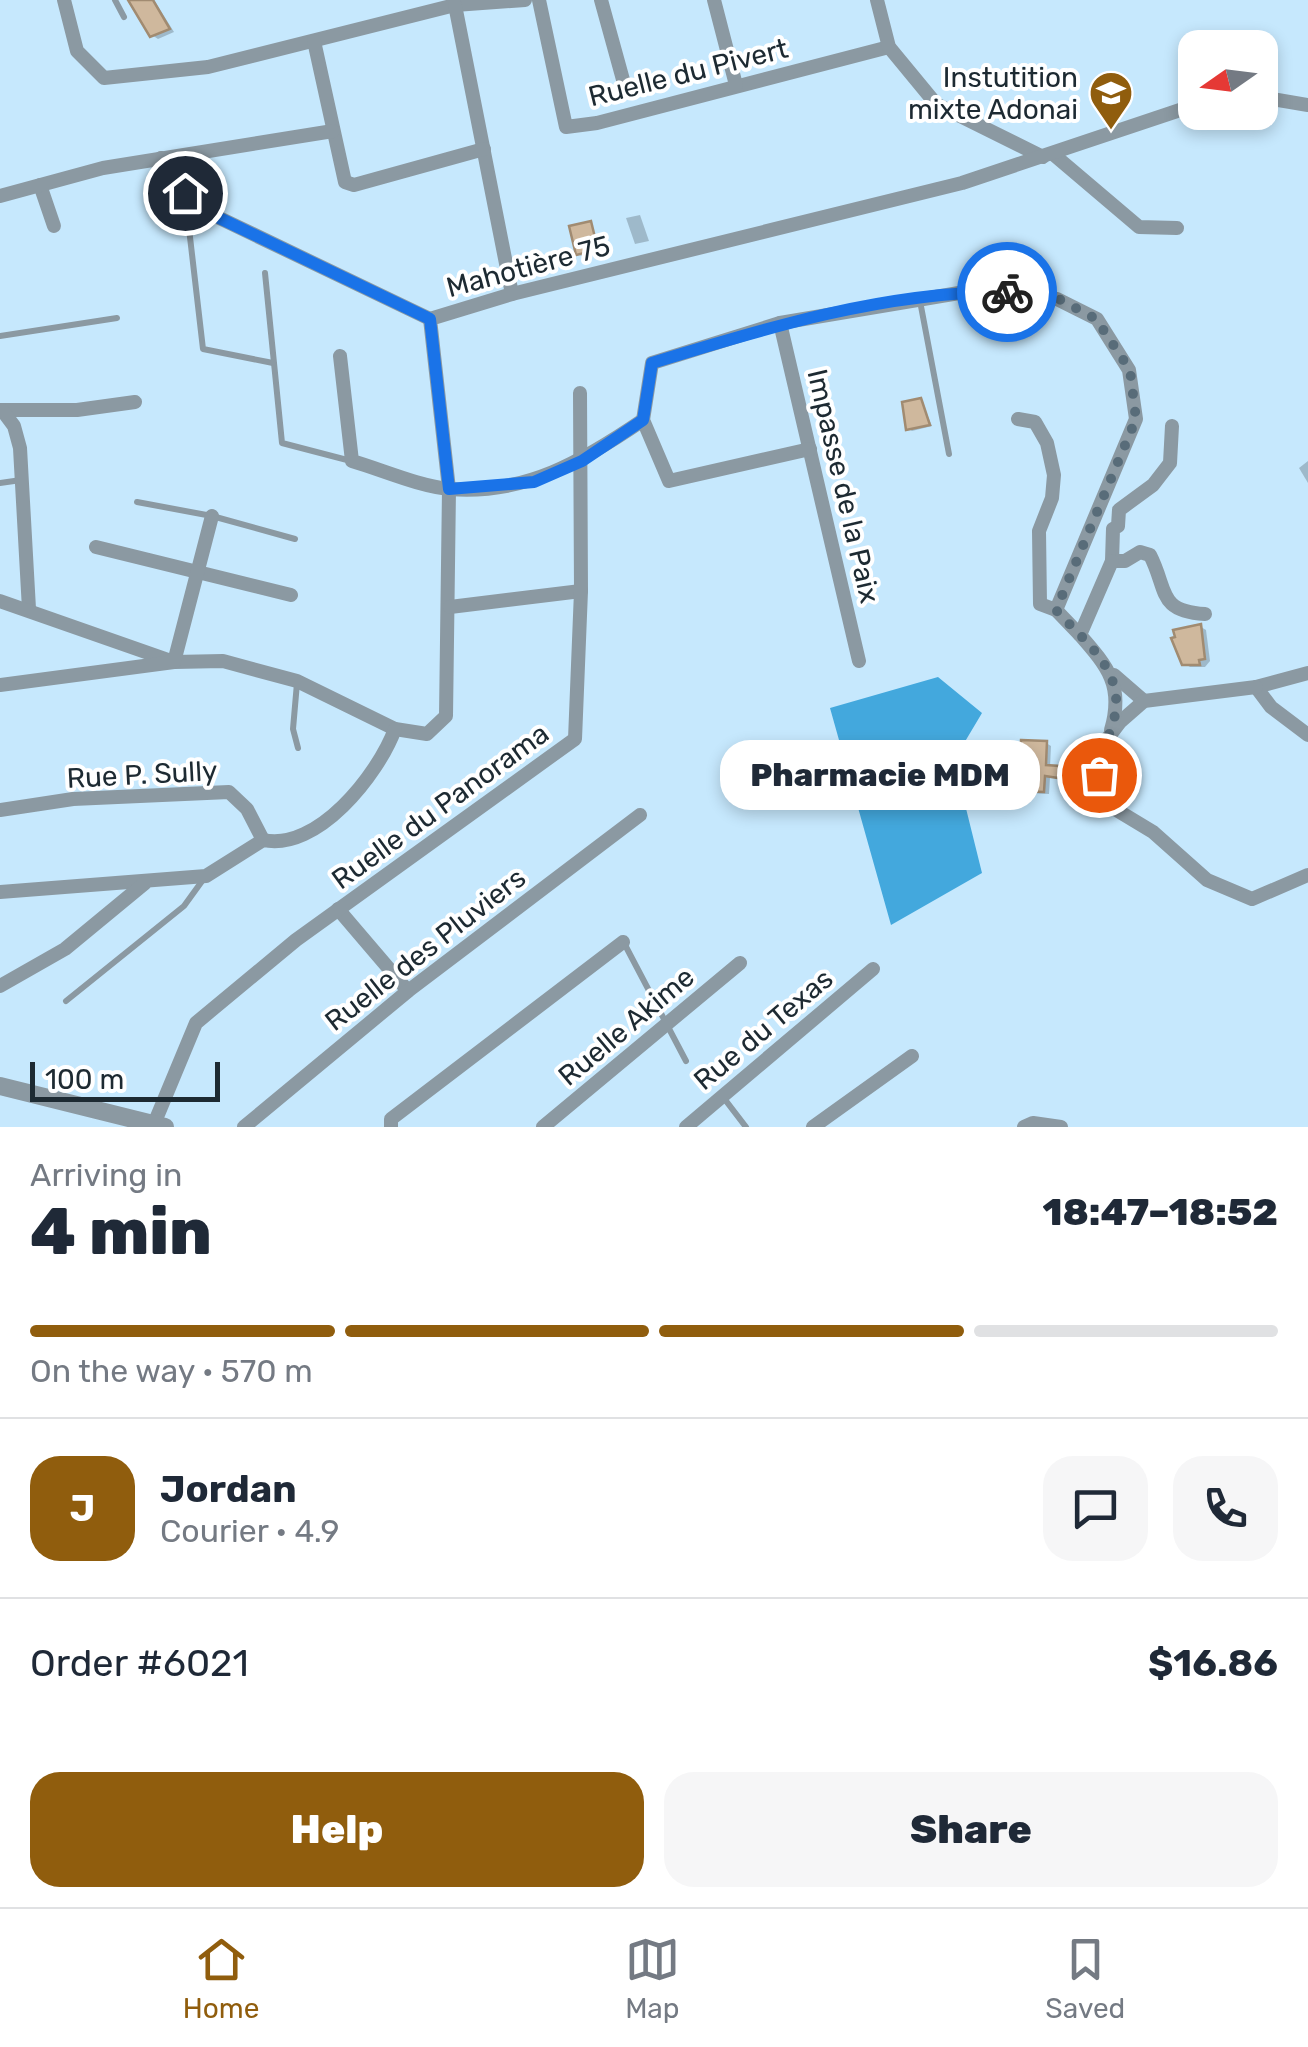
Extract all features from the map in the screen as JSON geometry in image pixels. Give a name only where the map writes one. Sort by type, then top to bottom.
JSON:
[{"type":"street","points":[[64,0],[77,51],[104,78],[208,68],[455,5],[526,0]]},
{"type":"street","name":"Ruelle du Pivert","points":[[539,0],[566,126],[597,123],[889,48]]},
{"type":"street","points":[[601,0],[625,88]]},
{"type":"street","points":[[714,0],[736,85]]},
{"type":"street","points":[[877,0],[889,48],[936,104],[1048,155],[1139,227],[1177,228]]},
{"type":"street","points":[[455,5],[512,294]]},
{"type":"street","points":[[314,42],[340,176],[354,186],[484,149]]},
{"type":"street","points":[[1278,100],[1308,104]]},
{"type":"street","name":"Mahotière 75","points":[[395,729],[427,734],[446,716],[449,489],[430,319],[512,294],[962,183],[1178,111]]},
{"type":"street","points":[[0,196],[162,158],[333,131]]},
{"type":"street","points":[[162,158],[185,193],[211,214],[430,319]]},
{"type":"street","points":[[40,185],[54,226]]},
{"type":"street","points":[[810,449],[669,481],[643,420],[652,363],[780,323],[971,291],[1028,292],[1057,298],[1096,319],[1130,370],[1136,419],[1056,610]]},
{"type":"street","name":"Impasse de la Paix","points":[[780,323],[859,660]]},
{"type":"street","points":[[340,356],[352,461],[449,489],[534,482],[582,461],[643,420]]},
{"type":"street","name":"Ruelle du Panorama","points":[[159,1125],[196,1023],[338,909],[576,739],[581,591],[580,393]]},
{"type":"street","points":[[1,410],[77,410],[136,402]]},
{"type":"street","points":[[1,410],[14,426],[22,480],[29,608]]},
{"type":"street","points":[[1018,419],[1035,422],[1047,443],[1054,475],[1052,498],[1039,532],[1040,604],[1056,610],[1114,675],[1144,700]]},
{"type":"street","points":[[1080,636],[1112,561],[1113,529],[1118,526],[1119,510],[1153,486],[1170,464],[1172,426]]},
{"type":"street","points":[[174,662],[212,516]]},
{"type":"street","points":[[96,547],[291,595]]},
{"type":"street","points":[[1112,561],[1125,561],[1140,552],[1150,554],[1168,601],[1181,612],[1205,614]]},
{"type":"street","points":[[450,607],[581,591]]},
{"type":"street","points":[[0,601],[174,662]]},
{"type":"street","points":[[0,684],[174,662],[223,661],[298,682],[395,729],[386,754],[360,788],[300,840],[281,844],[263,840],[206,876],[0,892]]},
{"type":"street","points":[[1308,673],[1256,687],[1144,700],[1098,750],[1100,800],[1153,832],[1207,880],[1252,899],[1308,875]]},
{"type":"street","points":[[1108,737],[1118,705],[1114,675]]},
{"type":"street","points":[[1256,687],[1271,706],[1308,735]]},
{"type":"street","name":"Rue P. Sully","points":[[0,810],[73,799],[229,792],[247,810],[263,840]]},
{"type":"street","name":"Ruelle des Pluviers","points":[[244,1127],[408,991],[640,814]]},
{"type":"street","points":[[1,981],[65,949],[144,882]]},
{"type":"street","points":[[338,909],[408,991]]},
{"type":"street","points":[[391,1127],[391,1119],[623,942]]},
{"type":"street","name":"Ruelle Akime","points":[[544,1127],[740,963]]},
{"type":"street","name":"Rue du Texas","points":[[686,1127],[873,969]]},
{"type":"street","points":[[813,1127],[912,1056]]},
{"type":"street","points":[[0,1086],[159,1125]]},
{"type":"street","points":[[1024,1127],[1033,1123],[1061,1127]]},
{"type":"lane","points":[[115,0],[124,17]]},
{"type":"lane","points":[[185,193],[203,349],[274,364]]},
{"type":"lane","points":[[265,273],[282,443],[352,461]]},
{"type":"lane","points":[[920,300],[949,454]]},
{"type":"lane","points":[[0,336],[118,318]]},
{"type":"lane","points":[[0,484],[22,480]]},
{"type":"lane","points":[[137,502],[212,516],[295,539]]},
{"type":"lane","points":[[298,682],[293,729],[298,748]]},
{"type":"lane","points":[[66,1002],[184,906],[206,876]]},
{"type":"lane","points":[[623,942],[686,1061]]},
{"type":"lane","points":[[723,1098],[746,1127]]},
{"type":"shaded area","points":[[938,677],[982,713],[954,760],[982,873],[891,925],[830,708]]},
{"type":"building","points":[[128,0],[153,0],[170,29],[150,37]]},
{"type":"building","points":[[591,221],[598,250],[576,255],[569,226]]},
{"type":"building","points":[[921,398],[930,425],[906,430],[902,402]]},
{"type":"building","points":[[1201,624],[1205,659],[1199,660],[1200,665],[1182,665],[1171,638],[1175,637],[1173,630]]},
{"type":"building","points":[[1021,740],[1047,741],[1046,765],[1060,766],[1058,778],[1045,776],[1044,792],[1019,791]]},
{"type":"way so far","points":[[1007,292],[1057,298],[1096,319],[1130,370],[1136,419],[1056,610],[1114,675],[1118,705],[1108,737],[1098,750],[1099,775]]},
{"type":"place","name":"Instutition mixte Adonai","points":[[1111,131]]},
{"type":"place","name":"Pharmacie MDM","points":[[1099,775]]},
{"type":"route","points":[[185,193],[211,214],[430,319],[449,489],[534,482],[582,461],[643,420],[652,363],[780,323],[971,291],[1007,292]]}]
